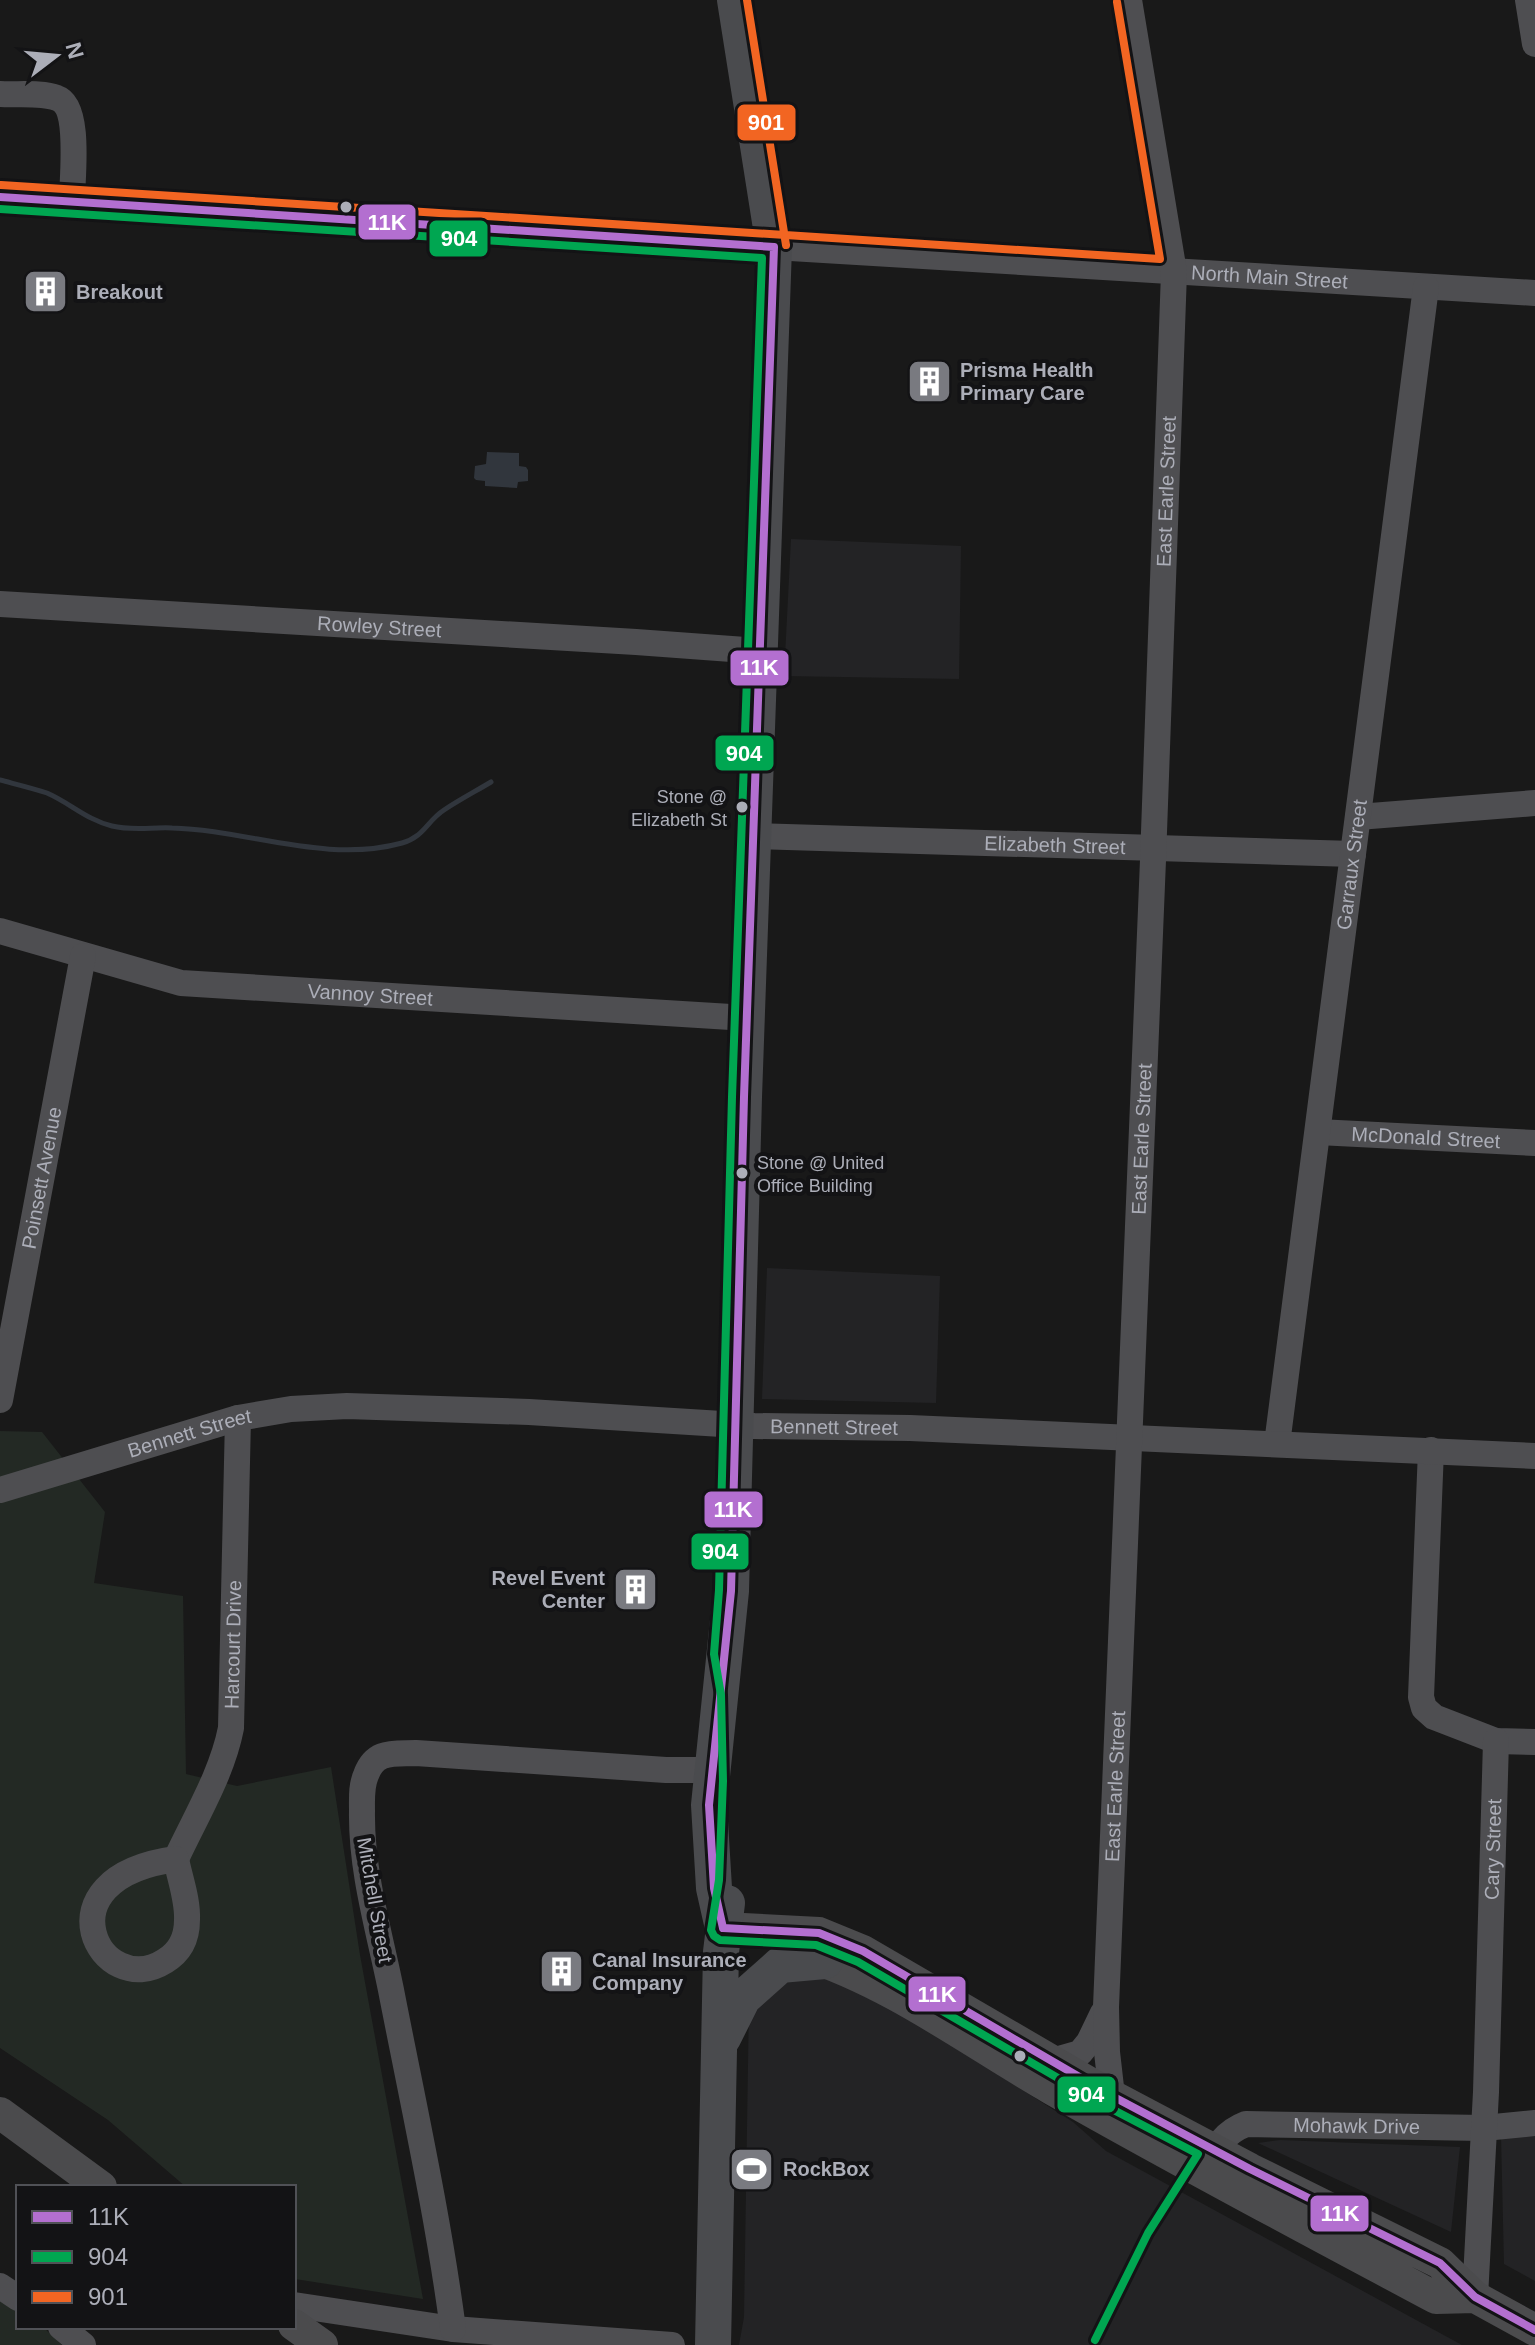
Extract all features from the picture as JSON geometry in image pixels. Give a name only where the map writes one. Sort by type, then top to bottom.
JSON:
[{"type":"highway","points":[[723,1928],[714,1888],[709,1805],[731,1591],[774,247],[735,0]]},
{"type":"highway","points":[[713,2345],[723,1928],[731,1881],[735,1781],[733,1694],[726,1654]]},
{"type":"highway","points":[[720,2043],[743,1998],[780,1965],[825,1961]]},
{"type":"main road","points":[[723,1928],[858,1975],[1051,2089],[1209,2161],[1250,2169],[1440,2263],[1475,2297],[1535,2330]]},
{"type":"main road","points":[[723,1928],[819,1933],[863,1951],[1112,2096],[1209,2161]]},
{"type":"main road","points":[[0,2113],[98,2185]]},
{"type":"main road","points":[[296,2326],[322,2345]]},
{"type":"street","name":"East Earle Street","points":[[1112,2096],[1106,2007],[1174,272],[1129,0]]},
{"type":"street","points":[[1528,0],[1535,44]]},
{"type":"street","points":[[0,94],[51,96],[66,103],[72,122],[72,200]]},
{"type":"street","name":"North Main Street","points":[[0,197],[1535,293]]},
{"type":"street","name":"Garraux Street","points":[[1277,1444],[1426,287]]},
{"type":"street","name":"Rowley Street","points":[[0,604],[759,651]]},
{"type":"street","points":[[1358,817],[1535,803]]},
{"type":"street","name":"Elizabeth Street","points":[[755,836],[1353,854]]},
{"type":"street","name":"Vannoy Street","points":[[0,931],[181,983],[747,1018]]},
{"type":"street","name":"Poinsett Avenue","points":[[0,1400],[83,956]]},
{"type":"street","name":"McDonald Street","points":[[1318,1132],[1535,1143]]},
{"type":"street","name":"Bennett Street","points":[[0,1490],[238,1418],[291,1409],[388,1406],[734,1425],[910,1428],[1535,1456]]},
{"type":"street","name":"Harcourt Drive","points":[[176,1859],[227,1750],[231,1728],[238,1418]]},
{"type":"street","points":[[1431,1450],[1421,1697],[1424,1708],[1434,1717],[1496,1741],[1535,1742]]},
{"type":"street","name":"Cary Street","points":[[1475,2297],[1484,2128],[1496,1741]]},
{"type":"street","name":"Mitchell Street","points":[[453,2329],[430,2186],[369,1892],[362,1836],[362,1788],[366,1773],[374,1759],[384,1755],[416,1753],[666,1770],[712,1770]]},
{"type":"street","points":[[176,1859],[187,1907],[187,1924],[184,1940],[176,1954],[160,1965],[143,1969],[127,1968],[112,1961],[97,1943],[91,1923],[93,1907],[101,1892],[114,1880],[156,1862],[176,1859]]},
{"type":"street","name":"East Earle Street","points":[[1052,2061],[1080,2053],[1089,2042],[1106,2007]]},
{"type":"street","name":"Mohawk Drive","points":[[1209,2161],[1224,2136],[1246,2124],[1484,2128],[1535,2123]]},
{"type":"street","points":[[296,2305],[453,2329],[672,2345]]},
{"type":"street","points":[[63,2329],[83,2345]]},
{"type":"shaded area","points":[[487,452],[519,453],[519,466],[528,470],[528,481],[518,482],[517,488],[485,486],[485,481],[476,480],[475,466],[486,464]]},
{"type":"shaded area","points":[[791,539],[961,546],[959,679],[784,676]]},
{"type":"shaded area","points":[[767,1268],[940,1276],[936,1403],[762,1399]]},
{"type":"shaded area","points":[[0,1431],[42,1432],[105,1512],[94,1583],[183,1596],[186,1774],[237,1786],[331,1767],[360,1955],[423,2299],[296,2279],[296,2185],[184,2185],[108,2120],[0,2048]]},
{"type":"shaded area","points":[[782,1971],[814,1971],[870,1991],[1073,2122],[1106,2151],[1462,2345],[739,2345],[744,2317],[749,2002]]},
{"type":"shaded area","points":[[1535,2131],[1535,2281],[1504,2264],[1501,2136]]},
{"type":"shaded area","points":[[1280,2140],[1460,2147],[1451,2232],[1258,2143]]},
{"type":"shaded area","points":[[0,2299],[16,2310],[16,2329],[45,2329],[62,2345],[0,2345]]},
{"type":"waterway","points":[[0,780],[47,793],[112,826],[201,830],[345,850],[409,840],[444,810],[491,782]]},
{"type":"transit line","name":"901","points":[[747,0],[786,245]]},
{"type":"transit line","name":"901","points":[[1,185],[1160,259],[1117,2]]},
{"type":"transit line","name":"11K","points":[[0,197],[774,247]]},
{"type":"transit line","name":"904","points":[[0,209],[762,258],[732,1097],[719,1590],[714,1654],[721,1695],[723,1781],[719,1880],[711,1930],[720,1940],[816,1945],[858,1962],[1106,2106],[1198,2154],[1148,2233],[1095,2340]]},
{"type":"transit line","name":"11K","points":[[723,1928],[714,1888],[709,1805],[731,1591],[744,1097],[774,247]]},
{"type":"transit line","name":"11K","points":[[723,1928],[819,1933],[863,1951],[1112,2096],[1250,2169],[1440,2263],[1475,2297],[1535,2330]]},
{"type":"place","name":"Breakout","points":[[45,292]]},
{"type":"place","name":"Prisma Health Primary Care","points":[[929,382]]},
{"type":"place","name":"Stone @ Elizabeth St","points":[[742,807]]},
{"type":"place","name":"Stone @ United Office Building","points":[[742,1173]]},
{"type":"place","name":"Revel Event Center","points":[[636,1589]]},
{"type":"place","name":"Canal Insurance Company","points":[[561,1971]]},
{"type":"place","name":"RockBox","points":[[752,2169]]}]
